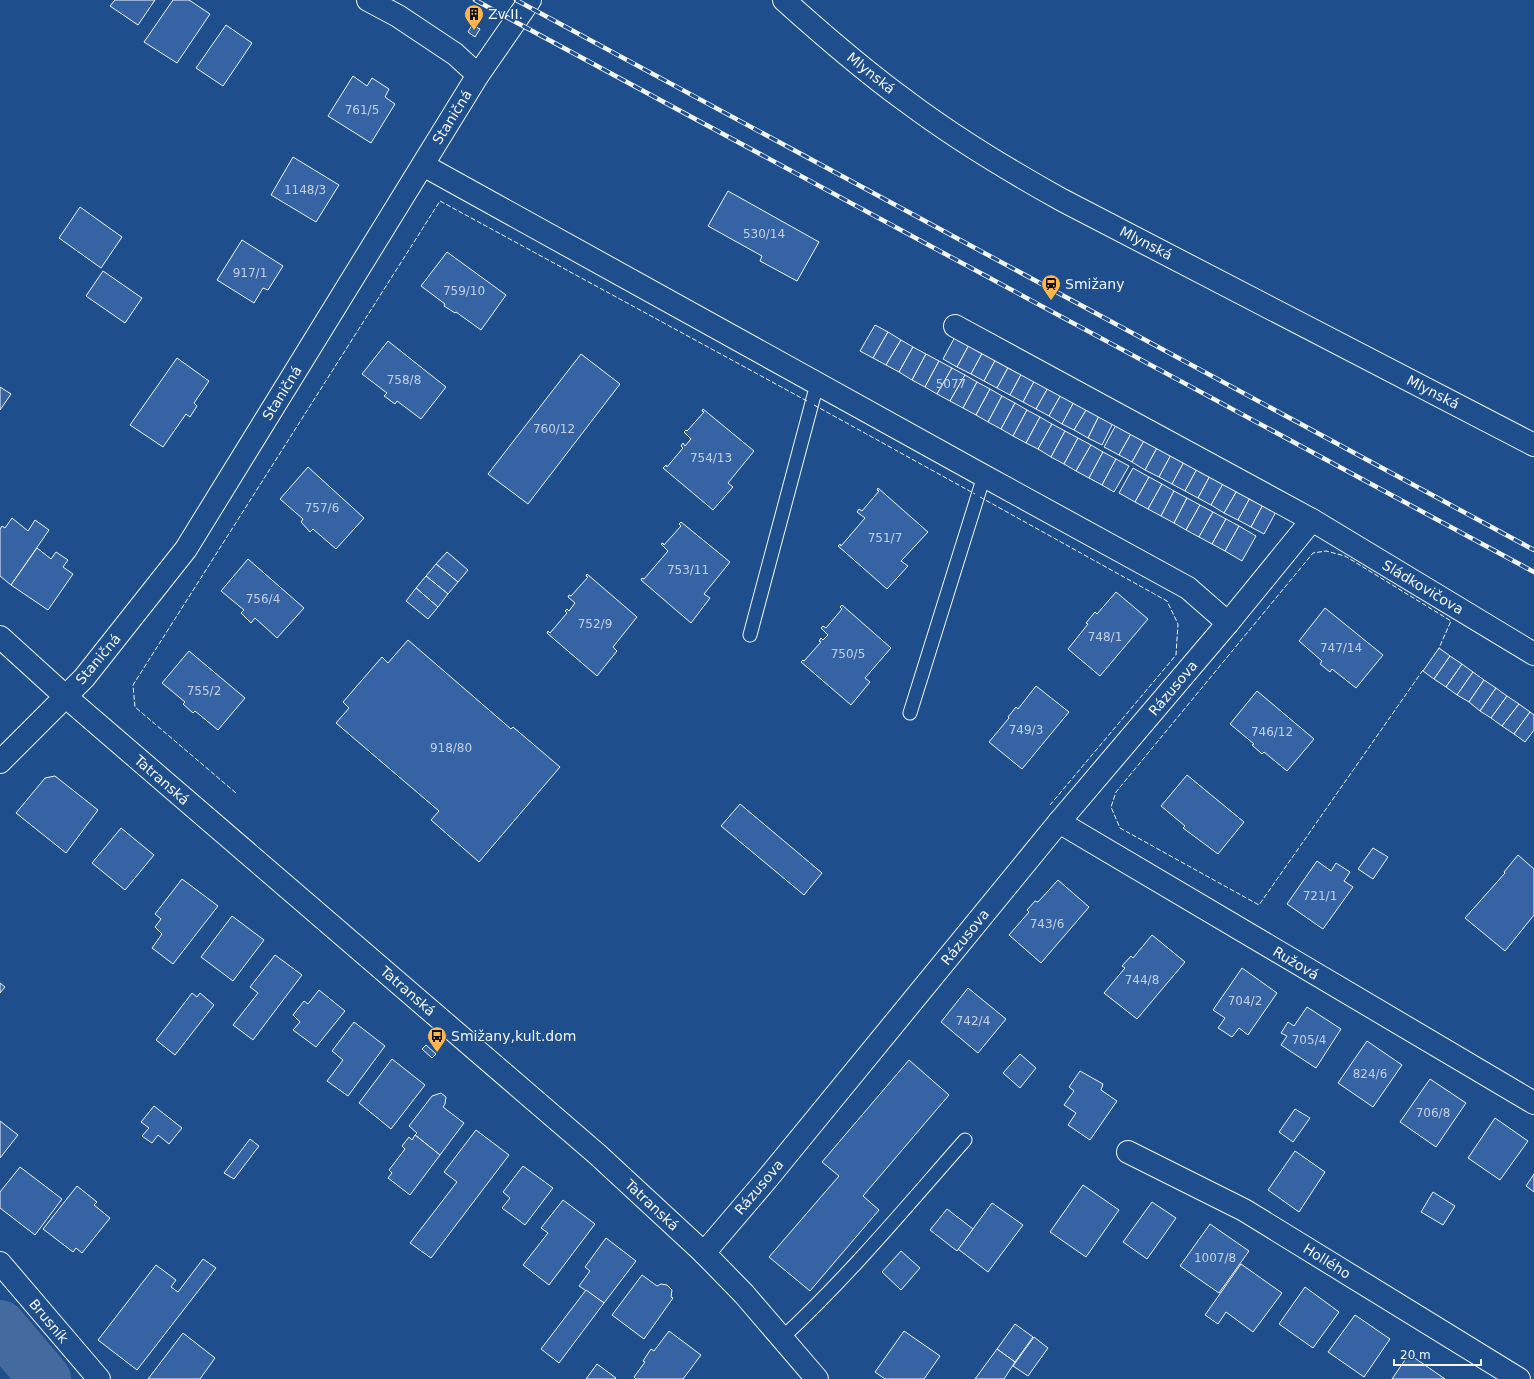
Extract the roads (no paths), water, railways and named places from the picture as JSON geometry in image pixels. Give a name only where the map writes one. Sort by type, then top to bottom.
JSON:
[{"type":"street","points":[[368,0],[398,16],[455,54],[478,75]]},
{"type":"street","name":"Staničná","points":[[0,762],[84,678],[186,549],[478,75],[530,0]]},
{"type":"street","name":"Mlynská","points":[[784,0],[856,62],[906,101],[948,131],[1017,175],[1069,204],[1534,445]]},
{"type":"street","points":[[423,165],[816,384],[1188,588],[1228,623]]},
{"type":"street","name":"Sládkovičova","points":[[955,326],[1312,520],[1534,654]]},
{"type":"street","name":"Rázusova","points":[[704,1253],[767,1179],[1059,822],[1228,623],[1312,520]]},
{"type":"street","name":"Tatranská","points":[[0,637],[65,696],[591,1149],[704,1253],[744,1294],[817,1379]]},
{"type":"street","name":"Ružová","points":[[1059,822],[1534,1103]]},
{"type":"street","name":"Hollého","points":[[1128,1152],[1244,1210],[1519,1379]]},
{"type":"street","name":"Brusník","points":[[0,1263],[99,1379]]},
{"type":"lane","points":[[750,635],[816,384]]},
{"type":"lane","points":[[910,713],[984,476]]},
{"type":"lane","points":[[782,1338],[856,1263],[966,1140]]},
{"type":"waterway","name":"Brusník","points":[[0,1326],[45,1379]]},
{"type":"railway","points":[[475,0],[1534,572]]},
{"type":"railway","points":[[516,0],[1534,550]]},
{"type":"place","name":"Zv II.","points":[[474,31]]},
{"type":"place","name":"Smižany","points":[[1051,301]]},
{"type":"place","name":"Smižany,kult.dom","points":[[437,1053]]}]
